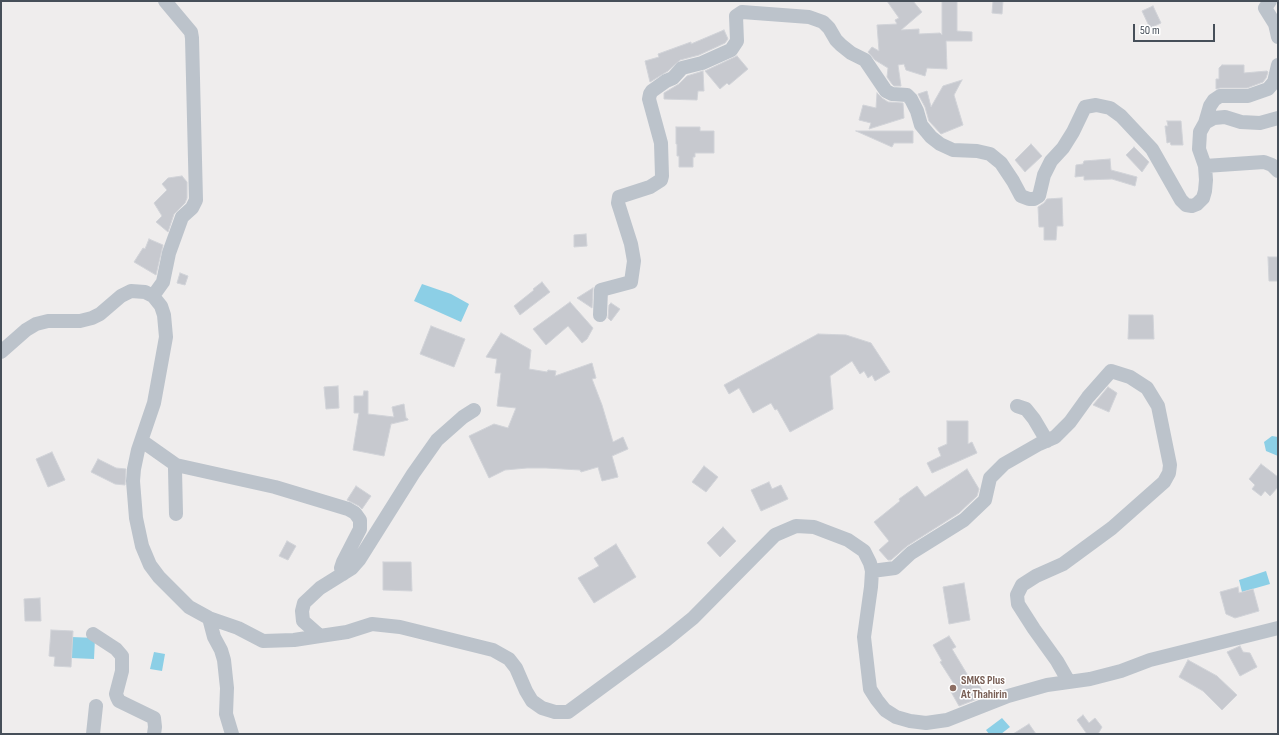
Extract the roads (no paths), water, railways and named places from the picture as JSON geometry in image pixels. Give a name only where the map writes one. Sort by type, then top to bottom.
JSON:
[{"type":"street","points":[[153,296],[163,282],[169,253],[182,217],[192,208],[196,200],[192,38],[191,32],[165,1]]},
{"type":"street","points":[[1270,1],[1265,8],[1275,24],[1278,37]]},
{"type":"street","points":[[600,316],[601,290],[631,282],[634,261],[632,249],[618,203],[619,197],[650,187],[661,180],[662,176],[661,143],[649,99],[650,94],[666,81],[673,78],[682,68],[702,63],[731,50],[737,41],[736,16],[742,12],[809,17],[823,22],[829,28],[836,40],[851,53],[865,60],[886,91],[892,94],[907,96],[911,99],[921,125],[931,137],[940,144],[953,150],[977,151],[990,154],[1001,163],[1021,196],[1034,199],[1039,196],[1044,175],[1050,161],[1063,148],[1074,132],[1085,106],[1096,105],[1110,108],[1121,116],[1152,149],[1181,200],[1186,205],[1192,206],[1198,204],[1202,198],[1206,180],[1205,166],[1199,149],[1200,132],[1205,123],[1210,106],[1214,100],[1220,96],[1248,96],[1268,89],[1274,82],[1278,65]]},
{"type":"street","points":[[1205,123],[1214,118],[1225,117],[1241,122],[1260,123],[1278,118]]},
{"type":"street","points":[[1205,166],[1264,162],[1272,165],[1278,171]]},
{"type":"street","points":[[1,352],[26,330],[36,324],[48,321],[80,321],[92,318],[100,314],[121,296],[131,291],[145,292],[153,296],[161,306],[164,315],[166,337],[154,403],[134,469],[134,488],[138,532],[150,565],[159,577],[189,607],[209,618],[238,628],[263,641],[294,640],[347,632],[372,624],[388,625],[439,636],[492,650],[509,659],[516,668],[526,691],[532,700],[542,708],[555,712],[568,712],[693,618],[775,535],[796,526],[814,527],[848,540],[864,550],[872,572],[864,637],[870,689],[885,710],[896,717],[910,721],[926,723],[947,720],[1008,696],[1047,685],[1090,679],[1150,660],[1278,628]]},
{"type":"street","points":[[872,572],[895,568],[911,553],[964,520],[984,500],[990,478],[1019,455],[1055,437],[1070,422],[1088,397],[1110,371],[1130,377],[1147,388],[1158,406],[1170,465],[1169,473],[1164,482],[1112,528],[1063,564],[1036,576],[1022,585],[1017,595],[1018,604],[1057,661],[1069,682]]},
{"type":"street","points":[[1017,406],[1026,410],[1034,419],[1047,441]]},
{"type":"street","points":[[320,636],[303,621],[302,611],[304,603],[320,588],[352,568],[359,560],[413,474],[437,440],[463,416],[474,410]]},
{"type":"street","points":[[142,441],[176,465],[275,487],[348,509],[355,513],[360,520],[360,529],[343,562],[341,568],[343,574]]},
{"type":"street","points":[[176,465],[176,514]]},
{"type":"street","points":[[209,618],[214,637],[221,650],[224,660],[227,688],[226,714],[232,734]]},
{"type":"street","points":[[92,634],[116,649],[122,656],[122,671],[116,694],[117,698],[119,701],[154,718],[154,734]]},
{"type":"street","points":[[93,734],[96,706]]},
{"type":"water","points":[[422,284],[451,294],[469,304],[461,322],[414,301]]},
{"type":"water","points":[[1272,436],[1278,437],[1278,456],[1266,451],[1264,442]]},
{"type":"water","points":[[1266,571],[1270,584],[1242,592],[1239,580]]},
{"type":"water","points":[[72,637],[95,638],[94,659],[71,658]]},
{"type":"water","points":[[154,652],[165,654],[162,671],[150,669]]},
{"type":"water","points":[[1002,718],[1010,727],[1001,734],[989,734],[986,730]]},
{"type":"place","name":"SMKS Plus At Thahirin","points":[[953,688]]}]
